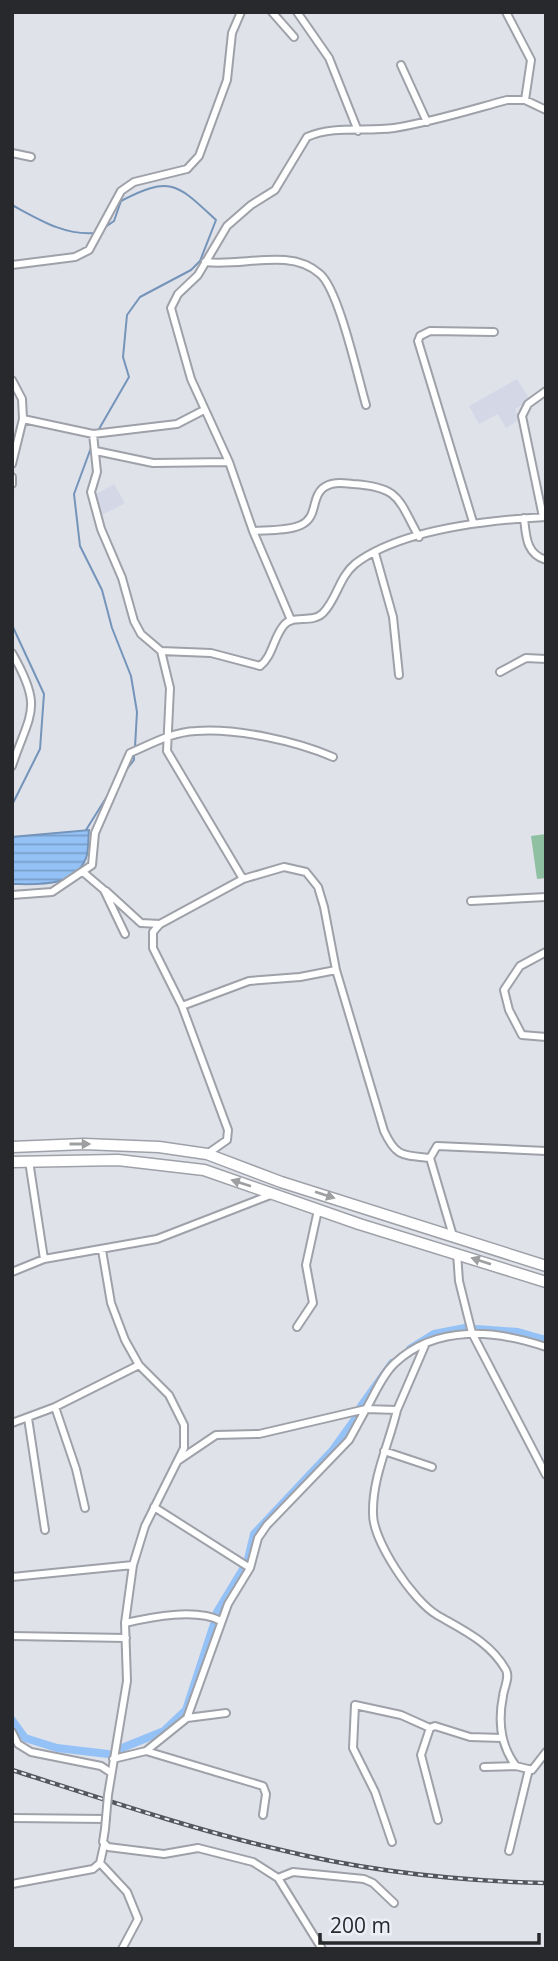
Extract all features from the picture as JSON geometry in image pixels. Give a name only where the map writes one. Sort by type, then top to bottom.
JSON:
[{"type":"main road","points":[[12,1147],[95,1144],[207,1154],[281,1182],[546,1266]]},
{"type":"main road","points":[[12,1163],[118,1160],[183,1166],[546,1282]]},
{"type":"main road","points":[[274,1194],[281,1182]]},
{"type":"street","points":[[12,265],[75,257],[89,250],[121,191],[134,182],[187,169],[199,156],[227,80],[232,33],[241,12]]},
{"type":"street","points":[[272,12],[294,37]]},
{"type":"street","points":[[297,12],[329,58],[358,131]]},
{"type":"street","points":[[506,12],[531,60],[525,100]]},
{"type":"street","points":[[401,65],[426,121]]},
{"type":"street","points":[[291,620],[253,531],[229,462],[191,379],[171,307],[235,217],[275,190],[307,138],[332,130],[358,131],[426,121],[507,100],[525,100],[546,110]]},
{"type":"street","points":[[12,153],[31,157]]},
{"type":"street","points":[[205,262],[228,264],[285,260],[305,264],[322,275],[332,293],[366,405]]},
{"type":"street","points":[[473,522],[418,341],[420,336],[430,331],[494,332]]},
{"type":"street","points":[[12,380],[22,399],[23,419],[12,464]]},
{"type":"street","points":[[161,651],[211,653],[260,666],[267,661],[285,624],[291,620],[315,618],[323,613],[349,571],[375,553],[473,522],[544,517],[522,416],[528,404],[546,391]]},
{"type":"street","points":[[23,419],[93,434],[177,424],[204,410]]},
{"type":"street","points":[[93,434],[97,472],[91,492],[101,529],[122,578],[134,621],[141,634],[161,651],[170,688],[167,751],[243,879]]},
{"type":"street","points":[[96,451],[153,463],[229,462]]},
{"type":"street","points":[[12,477],[12,484]]},
{"type":"street","points":[[253,531],[301,525],[313,514],[318,494],[325,486],[342,483],[388,489],[399,500],[419,537]]},
{"type":"street","points":[[524,518],[528,545],[539,558],[546,560]]},
{"type":"street","points":[[375,553],[393,617],[399,675]]},
{"type":"street","points":[[12,653],[33,699],[29,725],[12,766]]},
{"type":"street","points":[[500,672],[526,658],[546,659]]},
{"type":"street","points":[[12,895],[52,892],[92,865],[95,833],[130,753],[167,737],[195,731],[224,731],[311,747],[333,757]]},
{"type":"street","points":[[207,1154],[230,1136],[182,1006],[153,948],[153,932],[160,925],[243,879],[284,867],[306,872],[318,887],[336,970],[384,1131],[392,1148],[402,1155],[429,1158]]},
{"type":"street","points":[[83,872],[120,900],[141,923],[160,925]]},
{"type":"street","points":[[104,890],[125,933]]},
{"type":"street","points":[[471,901],[546,897]]},
{"type":"street","points":[[546,952],[520,966],[504,990],[509,1010],[522,1035],[546,1038]]},
{"type":"street","points":[[182,1006],[249,981],[300,977],[336,970]]},
{"type":"street","points":[[429,1158],[438,1146],[546,1151]]},
{"type":"street","points":[[429,1158],[453,1237]]},
{"type":"street","points":[[29,1161],[44,1259]]},
{"type":"street","points":[[12,1272],[44,1259],[157,1239],[274,1194]]},
{"type":"street","points":[[297,1327],[313,1303],[306,1265],[318,1210]]},
{"type":"street","points":[[12,1884],[83,1873],[100,1863],[110,1772],[127,1681],[125,1623],[133,1565],[154,1507],[184,1448],[184,1425],[169,1395],[139,1365],[111,1303],[102,1250]]},
{"type":"street","points":[[457,1254],[459,1281],[472,1333],[545,1472]]},
{"type":"street","points":[[187,1718],[221,1621],[250,1568],[258,1538],[267,1525],[349,1440],[394,1363],[443,1336],[472,1333],[527,1341],[546,1347]]},
{"type":"street","points":[[426,1343],[397,1410],[384,1451],[372,1516],[390,1558],[409,1590],[435,1614],[463,1628],[480,1641],[505,1669],[508,1676],[502,1700],[502,1738],[516,1766]]},
{"type":"street","points":[[12,1423],[54,1407],[139,1365]]},
{"type":"street","points":[[54,1407],[76,1469],[85,1508]]},
{"type":"street","points":[[179,1460],[216,1435],[259,1434],[366,1409],[397,1410]]},
{"type":"street","points":[[28,1418],[45,1530]]},
{"type":"street","points":[[384,1451],[432,1467]]},
{"type":"street","points":[[154,1507],[250,1568]]},
{"type":"street","points":[[12,1577],[133,1565]]},
{"type":"street","points":[[125,1623],[184,1616],[213,1617],[221,1621]]},
{"type":"street","points":[[12,1636],[125,1638]]},
{"type":"street","points":[[393,1842],[375,1792],[353,1748],[355,1705],[401,1715],[430,1728],[470,1737],[502,1738]]},
{"type":"street","points":[[113,1759],[146,1751],[187,1718],[226,1713]]},
{"type":"street","points":[[430,1728],[421,1755],[438,1820]]},
{"type":"street","points":[[12,1732],[18,1744],[31,1752],[101,1766],[110,1772]]},
{"type":"street","points":[[146,1751],[263,1786],[267,1794],[264,1815]]},
{"type":"street","points":[[484,1767],[516,1766],[529,1769],[540,1763],[546,1752]]},
{"type":"street","points":[[509,1851],[529,1769]]},
{"type":"street","points":[[12,1818],[106,1819]]},
{"type":"street","points":[[104,1844],[164,1854],[198,1847],[253,1862],[278,1878],[322,1949]]},
{"type":"street","points":[[100,1863],[127,1892],[138,1919],[122,1949]]},
{"type":"street","points":[[278,1878],[293,1872],[364,1879],[373,1883],[394,1903]]},
{"type":"shaded area","points":[[517,379],[530,400],[515,409],[520,419],[506,428],[498,414],[479,424],[469,406]]},
{"type":"shaded area","points":[[114,484],[125,503],[102,515],[94,495]]},
{"type":"green space","points":[[546,834],[546,878],[537,879],[531,836]]},
{"type":"water","points":[[89,830],[86,858],[73,875],[54,882],[12,884],[12,837]]},
{"type":"waterway","points":[[99,429],[129,377],[123,357],[127,315],[140,297],[191,270],[200,261],[216,220],[182,191],[163,186],[151,188],[121,201],[114,221],[104,228]]},
{"type":"waterway","points":[[12,205],[63,229],[96,233]]},
{"type":"waterway","points":[[12,396],[12,431]]},
{"type":"waterway","points":[[92,445],[74,494],[80,546],[102,590],[112,628],[131,676],[137,712],[135,747]]},
{"type":"waterway","points":[[12,625],[44,694],[40,749],[13,803],[13,837]]},
{"type":"waterway","points":[[127,769],[134,760],[134,753]]},
{"type":"waterway","points":[[86,830],[111,790]]},
{"type":"waterway","points":[[410,1349],[434,1334],[465,1328]]},
{"type":"waterway","points":[[477,1329],[518,1332],[546,1340]]},
{"type":"waterway","points":[[361,1406],[392,1363]]},
{"type":"waterway","points":[[248,1559],[254,1534],[332,1451],[355,1419]]},
{"type":"waterway","points":[[217,1612],[243,1569]]},
{"type":"waterway","points":[[122,1748],[164,1731],[186,1710],[214,1624]]},
{"type":"waterway","points":[[12,1720],[25,1738],[57,1748],[108,1754]]},
{"type":"railway","points":[[12,1770],[177,1822],[310,1857],[411,1873],[546,1883]]}]
